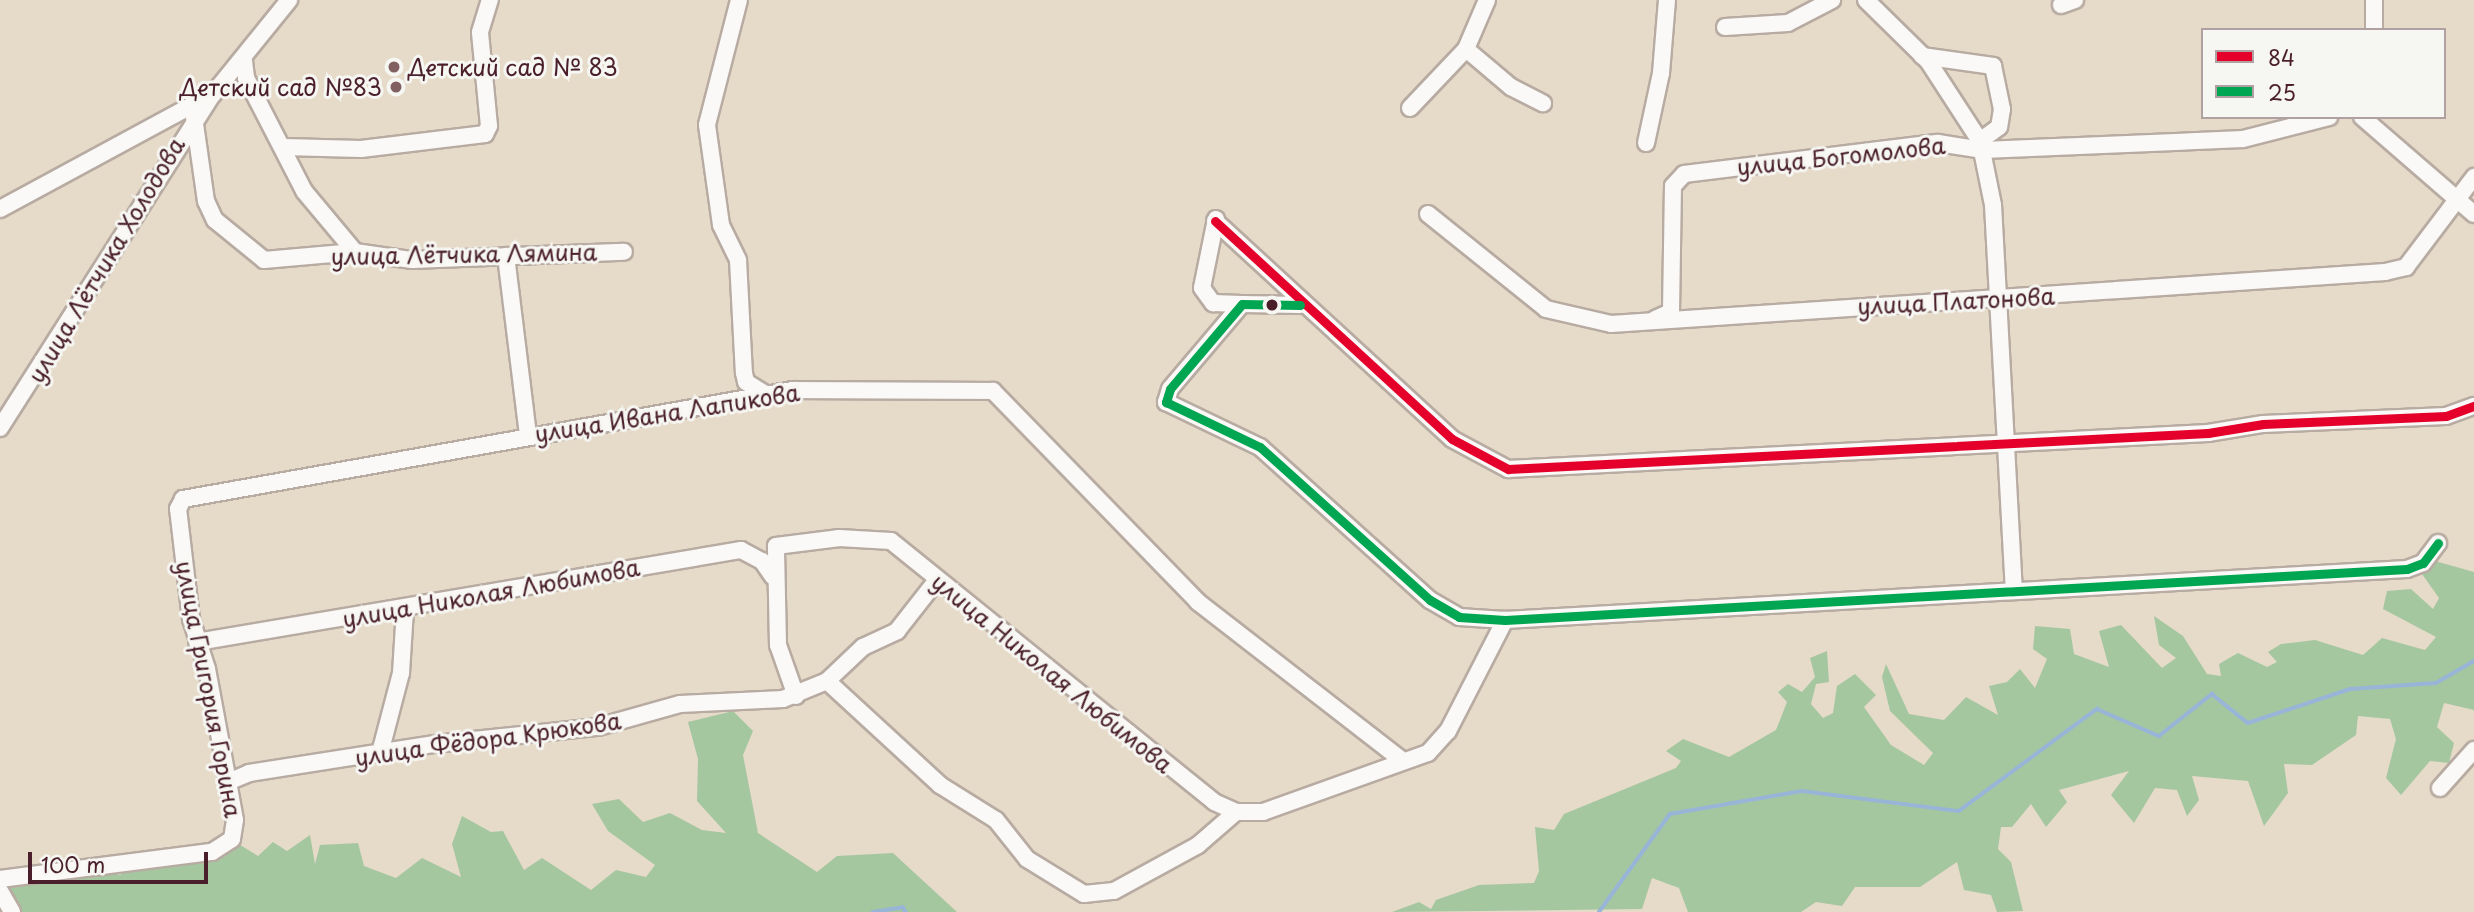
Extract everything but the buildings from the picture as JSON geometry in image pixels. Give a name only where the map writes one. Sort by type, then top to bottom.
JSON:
[{"type":"street","name":"улица Лётчика Холодова","points":[[0,428],[194,117],[244,61],[289,0]]},
{"type":"street","points":[[284,147],[361,149],[485,135],[480,32],[490,0]]},
{"type":"street","points":[[727,401],[741,389],[744,373],[738,260],[722,225],[707,125],[739,0]]},
{"type":"street","points":[[1410,108],[1466,49],[1487,0]]},
{"type":"street","points":[[1646,144],[1661,73],[1667,0]]},
{"type":"street","points":[[1725,27],[1788,23],[1832,0]]},
{"type":"street","points":[[1866,0],[1923,56],[1981,145],[2000,298],[2014,587]]},
{"type":"street","points":[[2374,0],[2374,28]]},
{"type":"street","points":[[1466,49],[1511,87],[1543,103]]},
{"type":"street","points":[[1923,56],[1993,66],[2002,109],[1999,127],[1981,145]]},
{"type":"street","points":[[244,61],[246,78],[284,147],[304,191],[355,252]]},
{"type":"street","points":[[0,208],[214,94]]},
{"type":"street","name":"улица Лётчика Лямина","points":[[194,117],[205,201],[215,220],[252,253],[276,262],[355,252],[412,260],[624,252]]},
{"type":"street","name":"улица Богомолова","points":[[1671,305],[1674,259],[1673,186],[1684,174],[1938,143],[1981,145],[2243,139],[2321,119]]},
{"type":"street","points":[[2364,119],[2474,214]]},
{"type":"street","name":"улица Платонова","points":[[1428,214],[1546,309],[1581,321],[1650,321],[2385,272],[2406,267],[2455,197],[2474,177]]},
{"type":"street","points":[[1300,305],[1213,303],[1202,288],[1216,220],[1300,305],[1360,349],[1451,439],[1507,469],[2007,443],[2446,416],[2474,406]]},
{"type":"street","points":[[506,256],[528,435]]},
{"type":"street","points":[[1242,304],[1170,389],[1166,402],[1260,447],[1446,611],[1505,620],[2014,587],[2407,569],[2423,563],[2438,543]]},
{"type":"street","points":[[1650,321],[1671,312],[1671,305]]},
{"type":"street","points":[[1671,305],[1675,314],[1710,315]]},
{"type":"street","points":[[744,373],[765,394]]},
{"type":"street","name":"улица Ивана Лапикова","points":[[178,509],[183,499],[198,494],[765,394],[993,391],[1191,595],[1266,661],[1403,761]]},
{"type":"street","name":"улица Григория Горина","points":[[0,879],[225,848],[235,831],[228,782],[197,642],[178,509]]},
{"type":"street","name":"улица Николая Любимова","points":[[772,577],[776,545],[839,538],[891,541],[1214,802],[1236,812]]},
{"type":"street","name":"улица Николая Любимова","points":[[197,642],[405,609],[741,550],[762,561],[772,577]]},
{"type":"street","points":[[772,577],[778,645],[796,696]]},
{"type":"street","name":"улица Фёдора Крюкова","points":[[228,782],[380,753],[598,727],[680,704],[770,703],[796,696],[827,681],[863,647],[904,625],[936,580]]},
{"type":"street","points":[[380,753],[401,673],[405,609]]},
{"type":"street","points":[[827,681],[940,785],[996,820],[1027,859],[1084,894],[1114,891],[1198,845],[1236,812],[1263,812],[1427,753],[1448,731],[1505,620]]},
{"type":"street","points":[[2440,788],[2474,750]]},
{"type":"street","points":[[0,891],[12,912]]},
{"type":"green space","points":[[2435,561],[2474,572],[2474,710],[2444,703],[2437,727],[2454,743],[2449,763],[2430,761],[2401,795],[2386,778],[2396,739],[2390,719],[2358,716],[2356,735],[2312,765],[2284,764],[2288,793],[2264,826],[2248,781],[2192,776],[2199,800],[2187,816],[2177,790],[2155,788],[2134,823],[2111,795],[2129,771],[2059,790],[2067,802],[2046,827],[2031,804],[2012,827],[2001,827],[1998,849],[2011,862],[2023,911],[1997,912],[1991,895],[1964,890],[1957,862],[1920,887],[1855,887],[1842,906],[1816,902],[1801,912],[1688,912],[1679,888],[1652,878],[1642,909],[1392,912],[1419,902],[1431,909],[1436,900],[1479,885],[1534,883],[1539,871],[1535,827],[1554,830],[1564,814],[1676,768],[1681,761],[1666,751],[1683,739],[1729,757],[1776,730],[1787,702],[1778,692],[1788,684],[1802,692],[1815,677],[1810,658],[1827,651],[1829,682],[1816,684],[1811,704],[1823,718],[1833,713],[1837,686],[1855,674],[1876,695],[1864,707],[1891,745],[1924,765],[1933,753],[1890,711],[1882,677],[1886,664],[1909,714],[1944,720],[1966,697],[1998,715],[1989,686],[2007,682],[2020,669],[2035,688],[2047,659],[2033,649],[2035,626],[2070,629],[2074,654],[2109,667],[2099,631],[2121,625],[2162,668],[2176,658],[2159,645],[2154,616],[2183,636],[2207,674],[2221,676],[2219,664],[2238,653],[2267,667],[2277,662],[2268,652],[2281,644],[2315,640],[2363,655],[2382,638],[2425,650],[2436,637],[2383,609],[2387,591],[2411,589],[2433,609],[2439,598],[2422,574]]},
{"type":"green space","points":[[733,711],[753,731],[743,755],[758,833],[817,872],[837,856],[893,853],[957,912],[0,912],[0,894],[17,872],[96,867],[120,875],[154,853],[174,860],[225,856],[237,843],[258,856],[273,842],[287,851],[310,835],[315,864],[320,845],[358,843],[364,866],[396,878],[422,858],[461,877],[452,844],[462,816],[491,832],[503,831],[524,870],[542,858],[591,890],[616,870],[646,877],[655,865],[608,831],[592,804],[619,799],[643,822],[670,813],[702,830],[726,833],[697,801],[698,759],[688,722]]},
{"type":"waterway","points":[[1599,912],[1670,814],[1802,791],[1959,811],[2097,709],[2159,736],[2212,694],[2248,723],[2350,689],[2436,683],[2474,661]]},
{"type":"waterway","points":[[873,912],[903,907],[906,912]]},
{"type":"transit line","name":"84","points":[[1215,221],[1452,439],[1508,469],[2208,433],[2263,424],[2446,416],[2474,406]]},
{"type":"transit line","name":"25","points":[[1300,305],[1242,304],[1170,389],[1166,402],[1260,447],[1430,600],[1459,617],[1505,620],[2407,569],[2423,563],[2438,543]]},
{"type":"place","name":"Детский сад № 83","points":[[394,67]]},
{"type":"place","name":"Детский сад №83","points":[[396,87]]}]
